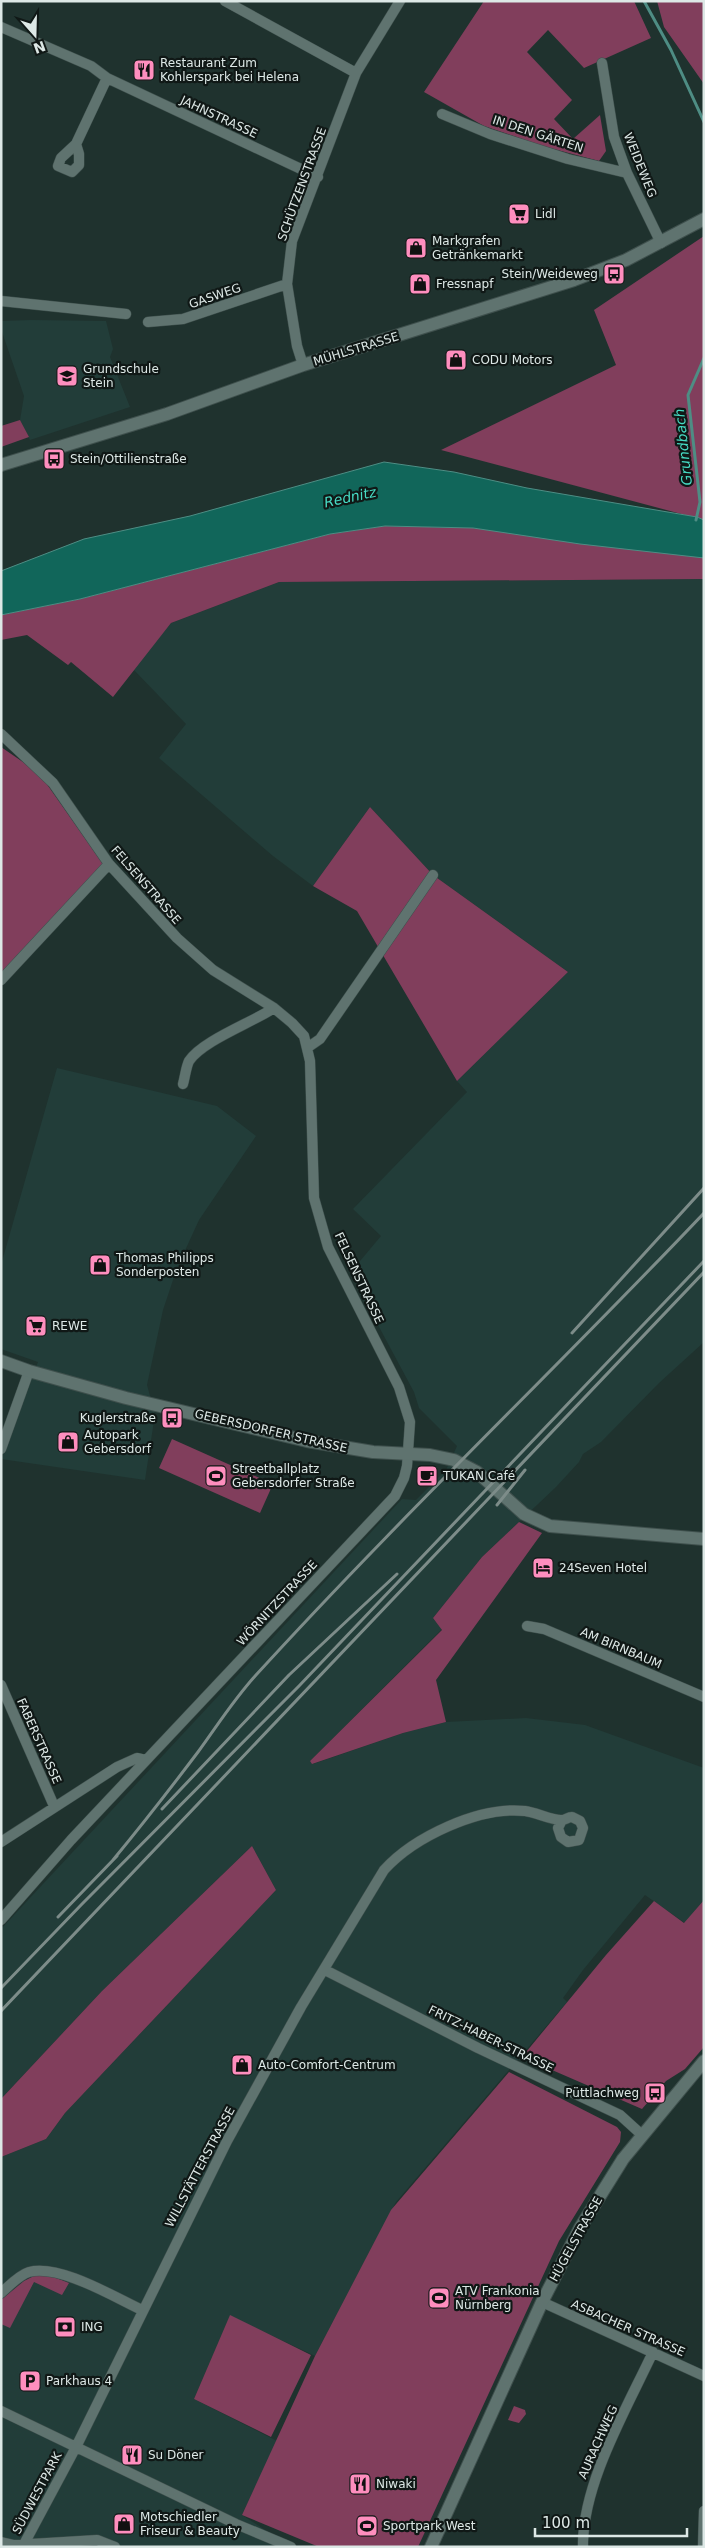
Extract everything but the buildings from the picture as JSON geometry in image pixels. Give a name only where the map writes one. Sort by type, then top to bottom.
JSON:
[{"type":"street","points":[[225,1],[356,73]]},
{"type":"street","name":"SCHÜTZENSTRASSE","points":[[303,365],[295,337],[287,284],[292,241],[318,177],[356,73],[400,1]]},
{"type":"street","name":"JAHNSTRASSE","points":[[1,26],[91,66],[107,78],[318,177]]},
{"type":"street","name":"WEIDEWEG","points":[[602,63],[614,136],[627,173],[661,243]]},
{"type":"street","points":[[76,144],[107,78]]},
{"type":"street","name":"IN DEN GÄRTEN","points":[[442,114],[490,134],[568,159],[627,173]]},
{"type":"street","name":"MÜHLSTRASSE","points":[[1,465],[167,414],[303,365],[574,280],[661,243],[704,219]]},
{"type":"street","name":"GASWEG","points":[[148,322],[184,319],[287,284]]},
{"type":"street","points":[[1,302],[126,314]]},
{"type":"street","name":"FELSENSTRASSE","points":[[1,734],[24,753],[53,784],[109,864],[143,904],[212,970],[274,1008],[304,1036],[310,1061],[314,1198],[328,1247],[399,1387],[410,1422],[408,1454]]},
{"type":"street","points":[[1,980],[109,864]]},
{"type":"street","points":[[307,1048],[320,1038],[433,875]]},
{"type":"street","points":[[183,1084],[189,1061],[206,1044],[252,1022],[274,1008]]},
{"type":"street","name":"GEBERSDORFER STRASSE","points":[[1,1361],[29,1371],[134,1400],[307,1441],[373,1452],[430,1455],[461,1463],[484,1478],[524,1514],[550,1526],[704,1539]]},
{"type":"street","points":[[1,1449],[29,1371]]},
{"type":"street","name":"WÖRNITZSTRASSE","points":[[1,1920],[146,1760],[396,1496],[404,1478],[408,1454]]},
{"type":"street","name":"AM BIRNBAUM","points":[[527,1626],[544,1629],[704,1697]]},
{"type":"street","name":"FABERSTRASSE","points":[[1,1685],[54,1806]]},
{"type":"street","points":[[1,1842],[117,1767],[137,1758],[146,1760]]},
{"type":"street","name":"WILLSTÄTTERSTRASSE","points":[[76,2447],[227,2141],[282,2041],[384,1870],[394,1860],[426,1838],[461,1821],[498,1811],[524,1811],[562,1820]]},
{"type":"street","name":"FRITZ-HABER-STRASSE","points":[[325,1970],[478,2048],[620,2115],[642,2135]]},
{"type":"street","name":"HÜGELSTRASSE","points":[[431,2547],[542,2302],[572,2242],[594,2204],[642,2135],[704,2061]]},
{"type":"street","points":[[1,2292],[29,2272],[49,2272],[85,2283],[142,2310]]},
{"type":"street","name":"ASBACHER STRASSE","points":[[542,2302],[704,2376]]},
{"type":"street","name":"AURACHWEG","points":[[583,2547],[583,2522],[590,2491],[653,2352]]},
{"type":"street","name":"SÜDWESTPARK","points":[[1,2411],[76,2447],[24,2544]]},
{"type":"street","points":[[76,2447],[236,2524],[290,2547]]},
{"type":"street","points":[[703,2547],[704,2511]]},
{"type":"street","name":"SÜDWESTPARK","points":[[1,2542],[24,2544],[97,2540],[115,2547]]},
{"type":"shaded area","points":[[484,1],[634,1],[651,38],[584,68],[548,30],[527,52],[572,100],[554,119],[573,139],[600,115],[606,151],[599,161],[546,147],[484,126],[424,92]]},
{"type":"shaded area","points":[[657,1],[704,1],[704,84],[664,27]]},
{"type":"shaded area","points":[[704,236],[704,520],[441,450],[616,365],[594,310]]},
{"type":"shaded area","name":"Grundschule Stein","points":[[1,321],[106,321],[113,349],[110,357],[130,407],[30,440],[20,420],[24,396],[1,329]]},
{"type":"shaded area","points":[[20,420],[29,437],[1,447],[1,426]]},
{"type":"shaded area","points":[[385,526],[473,528],[695,556],[704,558],[704,579],[279,582],[171,623],[113,697],[71,662],[68,665],[27,635],[1,640],[1,615],[80,599],[330,534]]},
{"type":"shaded area","points":[[704,579],[704,1342],[659,1383],[601,1442],[583,1454],[579,1462],[556,1487],[482,1557],[433,1618],[442,1629],[310,1761],[313,1764],[403,1733],[446,1722],[526,1718],[585,1725],[704,1768],[704,1900],[685,1923],[645,1895],[583,1970],[563,1998],[567,2002],[396,2202],[315,2356],[230,2316],[194,2399],[277,2441],[242,2515],[292,2547],[1,2547],[1,2157],[46,2139],[65,2113],[276,1890],[252,1846],[102,1991],[1,2099],[1,1929],[402,1499],[416,1500],[446,1470],[457,1446],[419,1408],[414,1392],[350,1273],[381,1236],[353,1209],[467,1092],[457,1081],[568,972],[433,875],[370,807],[313,886],[273,856],[159,758],[186,724],[133,669],[171,623],[279,582]]},
{"type":"shaded area","points":[[1,747],[39,773],[104,865],[1,974]]},
{"type":"shaded area","points":[[370,807],[433,875],[568,972],[457,1081],[357,911],[313,886]]},
{"type":"shaded area","points":[[57,1068],[217,1106],[256,1136],[199,1220],[177,1268],[163,1310],[147,1385],[155,1414],[145,1480],[1,1459],[38,1362],[1,1349],[1,1265]]},
{"type":"shaded area","name":"Streetballplatz Gebersdorfer Straße","points":[[172,1439],[273,1484],[260,1513],[159,1468]]},
{"type":"shaded area","points":[[519,1522],[542,1533],[436,1680],[446,1722],[403,1733],[312,1764],[310,1761],[442,1630],[433,1618],[482,1557]]},
{"type":"shaded area","points":[[252,1846],[276,1890],[65,2113],[46,2139],[1,2157],[1,2099],[102,1991]]},
{"type":"shaded area","points":[[704,1900],[704,2047],[685,2069],[666,2081],[642,2109],[522,2057],[606,1955],[654,1901],[684,1923]]},
{"type":"shaded area","name":"ATV Frankonia Nürnberg","points":[[509,2072],[617,2127],[621,2132],[620,2142],[559,2241],[418,2547],[319,2547],[242,2515],[315,2356],[391,2210]]},
{"type":"shaded area","points":[[34,2276],[51,2276],[69,2283],[62,2295],[34,2282],[10,2328],[1,2324],[1,2300],[24,2281]]},
{"type":"shaded area","points":[[230,2315],[311,2355],[271,2437],[194,2399]]},
{"type":"shaded area","points":[[514,2406],[525,2410],[526,2414],[519,2423],[508,2420]]},
{"type":"water","name":"Rednitz","points":[[384,462],[454,472],[527,488],[697,517],[704,520],[704,558],[580,544],[473,528],[385,526],[330,534],[80,599],[1,615],[1,571],[84,539],[190,516]]},
{"type":"waterway","name":"Grundbach","points":[[644,1],[671,50],[704,122]]},
{"type":"waterway","name":"Grundbach","points":[[696,520],[700,502],[688,395],[704,358]]},
{"type":"railway","points":[[572,1333],[704,1188]]},
{"type":"railway","points":[[113,1860],[256,1675],[422,1500],[704,1213]]},
{"type":"railway","points":[[1,1988],[299,1686],[704,1261]]},
{"type":"railway","points":[[1,2011],[704,1272]]},
{"type":"railway","points":[[497,1505],[525,1470]]},
{"type":"railway","points":[[162,1809],[289,1675],[397,1574]]},
{"type":"railway","points":[[58,1917],[117,1856]]},
{"type":"place","name":"Restaurant Zum Kohlerspark bei Helena","points":[[144,70]]},
{"type":"place","name":"Lidl","points":[[519,214]]},
{"type":"place","name":"Markgrafen Getränkemarkt","points":[[416,248]]},
{"type":"place","name":"Stein/Weideweg","points":[[614,274]]},
{"type":"place","name":"Fressnapf","points":[[420,284]]},
{"type":"place","name":"CODU Motors","points":[[456,360]]},
{"type":"place","name":"Grundschule Stein","points":[[67,376]]},
{"type":"place","name":"Stein/Ottilienstraße","points":[[54,459]]},
{"type":"place","name":"Thomas Philipps Sonderposten","points":[[100,1265]]},
{"type":"place","name":"REWE","points":[[36,1326]]},
{"type":"place","name":"Kuglerstraße","points":[[172,1418]]},
{"type":"place","name":"Autopark Gebersdorf","points":[[68,1442]]},
{"type":"place","name":"Streetballplatz Gebersdorfer Straße","points":[[216,1476]]},
{"type":"place","name":"TUKAN Café","points":[[427,1476]]},
{"type":"place","name":"24Seven Hotel","points":[[543,1568]]},
{"type":"place","name":"Auto-Comfort-Centrum","points":[[242,2065]]},
{"type":"place","name":"Püttlachweg","points":[[655,2093]]},
{"type":"place","name":"ATV Frankonia Nürnberg","points":[[439,2298]]},
{"type":"place","name":"ING","points":[[65,2327]]},
{"type":"place","name":"Parkhaus 4","points":[[30,2381]]},
{"type":"place","name":"Su Döner","points":[[132,2455]]},
{"type":"place","name":"Niwaki","points":[[360,2484]]},
{"type":"place","name":"Motschiedler Friseur & Beauty","points":[[124,2524]]},
{"type":"place","name":"Sportpark West","points":[[367,2526]]}]
